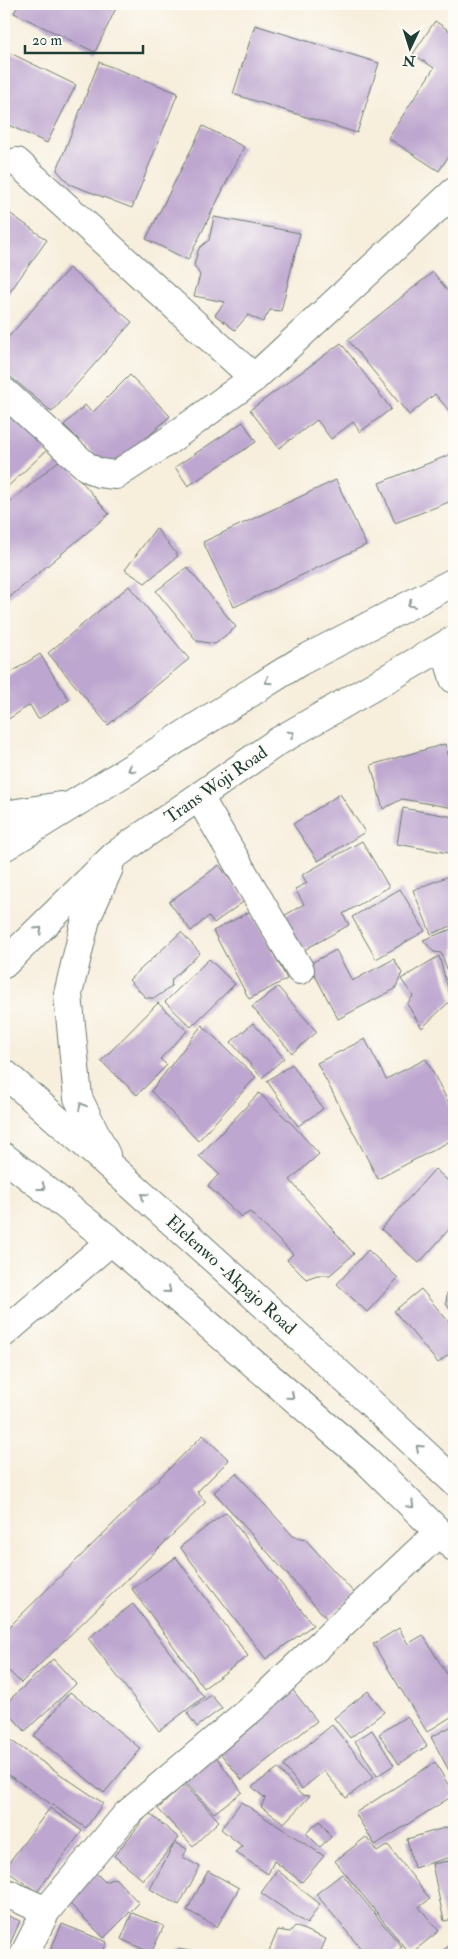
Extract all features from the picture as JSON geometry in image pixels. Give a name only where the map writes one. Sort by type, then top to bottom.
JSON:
[{"type":"main road","points":[[17,162],[254,378]]},
{"type":"main road","points":[[4,392],[87,467],[99,473],[116,475],[254,378],[454,192]]},
{"type":"main road","points":[[4,847],[299,662],[454,582]]},
{"type":"main road","points":[[449,643],[454,679]]},
{"type":"main road","name":"Trans Woji Road","points":[[4,964],[115,855],[277,742],[449,643]]},
{"type":"main road","points":[[199,797],[300,970]]},
{"type":"main road","points":[[4,815],[74,804]]},
{"type":"main road","points":[[111,1166],[78,1098],[68,994],[86,919],[115,855]]},
{"type":"main road","name":"Elelenwo -Akpajo Road","points":[[4,1073],[111,1166],[335,1369],[454,1481]]},
{"type":"main road","points":[[4,1157],[111,1241],[365,1459],[447,1540],[126,1816],[46,1911],[24,1955]]},
{"type":"main road","points":[[4,1333],[111,1241]]},
{"type":"main road","points":[[4,1892],[46,1911]]},
{"type":"building","points":[[19,4],[118,4],[95,52],[14,13]]},
{"type":"building","points":[[435,21],[454,34],[454,148],[439,171],[388,138],[434,68],[413,54]]},
{"type":"building","points":[[255,25],[379,63],[357,133],[233,94]]},
{"type":"building","points":[[4,50],[76,85],[47,143],[4,123]]},
{"type":"building","points":[[99,62],[178,93],[132,208],[69,184],[57,170]]},
{"type":"building","points":[[203,126],[244,147],[188,260],[146,239]]},
{"type":"building","points":[[4,209],[47,240],[4,300]]},
{"type":"building","points":[[214,217],[300,233],[281,311],[270,310],[263,322],[248,315],[235,330],[215,315],[225,302],[194,296],[200,275],[194,265],[199,248],[209,240]]},
{"type":"building","points":[[69,268],[132,322],[52,412],[4,371],[4,342]]},
{"type":"building","points":[[433,272],[454,299],[454,412],[452,414],[435,394],[409,415],[348,340]]},
{"type":"building","points":[[341,343],[391,409],[360,432],[353,422],[331,439],[317,420],[279,448],[250,410]]},
{"type":"building","points":[[130,375],[170,416],[111,472],[64,425],[85,405],[92,413]]},
{"type":"building","points":[[4,404],[47,450],[4,490]]},
{"type":"building","points":[[243,422],[256,442],[188,486],[175,467]]},
{"type":"building","points":[[454,453],[454,500],[395,523],[379,483]]},
{"type":"building","points":[[62,458],[109,514],[4,602],[4,507]]},
{"type":"building","points":[[336,480],[366,545],[234,607],[203,542]]},
{"type":"building","points":[[156,528],[178,556],[145,583],[125,570]]},
{"type":"building","points":[[187,567],[236,627],[215,644],[197,641],[156,591]]},
{"type":"building","points":[[129,586],[189,659],[108,725],[48,653]]},
{"type":"building","points":[[40,654],[69,700],[38,719],[30,705],[4,722],[4,677]]},
{"type":"building","points":[[445,744],[454,776],[454,808],[402,799],[383,809],[371,765]]},
{"type":"building","points":[[340,794],[365,832],[318,861],[293,824]]},
{"type":"building","points":[[403,808],[454,817],[454,854],[397,844]]},
{"type":"building","points":[[362,841],[389,887],[343,914],[349,925],[297,954],[277,920],[304,904],[295,889],[307,883],[302,875]]},
{"type":"building","points":[[219,865],[246,900],[214,923],[209,916],[191,931],[169,902]]},
{"type":"building","points":[[454,874],[454,925],[431,934],[413,890]]},
{"type":"building","points":[[400,889],[425,931],[376,959],[352,917]]},
{"type":"building","points":[[251,911],[287,979],[249,999],[213,931]]},
{"type":"building","points":[[454,928],[454,987],[441,953],[434,952],[423,940]]},
{"type":"building","points":[[181,932],[200,953],[172,979],[171,987],[155,998],[146,998],[129,980]]},
{"type":"building","points":[[336,950],[352,981],[394,959],[402,973],[395,989],[338,1019],[309,964]]},
{"type":"building","points":[[439,956],[451,1000],[422,1028],[407,1004],[413,996],[401,979]]},
{"type":"building","points":[[209,959],[235,984],[191,1027],[165,1002]]},
{"type":"building","points":[[278,987],[317,1032],[292,1053],[252,1007]]},
{"type":"building","points":[[158,1003],[187,1031],[160,1059],[167,1065],[137,1095],[101,1061]]},
{"type":"building","points":[[253,1023],[284,1058],[262,1078],[231,1042]]},
{"type":"building","points":[[202,1025],[256,1077],[198,1141],[151,1091]]},
{"type":"building","points":[[365,1039],[386,1079],[426,1059],[454,1113],[454,1139],[378,1179],[317,1063]]},
{"type":"building","points":[[292,1064],[323,1109],[298,1126],[267,1081]]},
{"type":"building","points":[[259,1093],[293,1125],[319,1154],[290,1180],[354,1254],[330,1275],[317,1275],[306,1279],[287,1260],[293,1254],[250,1212],[241,1217],[208,1186],[219,1174],[199,1156]]},
{"type":"building","points":[[435,1169],[454,1186],[454,1224],[419,1263],[381,1229]]},
{"type":"building","points":[[368,1250],[398,1278],[367,1312],[337,1284]]},
{"type":"building","points":[[454,1288],[454,1314],[446,1304],[447,1293]]},
{"type":"building","points":[[421,1289],[454,1328],[454,1350],[438,1363],[394,1311]]},
{"type":"building","points":[[203,1435],[229,1460],[197,1492],[206,1502],[21,1683],[4,1666],[4,1632]]},
{"type":"building","points":[[236,1473],[293,1536],[305,1539],[355,1594],[327,1619],[214,1492]]},
{"type":"building","points":[[226,1512],[313,1625],[266,1659],[180,1547]]},
{"type":"building","points":[[176,1557],[248,1656],[204,1688],[132,1589]]},
{"type":"building","points":[[133,1604],[204,1697],[159,1731],[88,1638]]},
{"type":"building","points":[[399,1628],[408,1644],[423,1635],[454,1686],[454,1715],[427,1732],[373,1644]]},
{"type":"building","points":[[53,1659],[76,1684],[25,1731],[4,1708],[4,1705]]},
{"type":"building","points":[[292,1689],[317,1721],[242,1780],[216,1748]]},
{"type":"building","points":[[368,1691],[384,1712],[350,1738],[334,1718]]},
{"type":"building","points":[[70,1692],[141,1749],[104,1793],[34,1736]]},
{"type":"building","points":[[211,1695],[222,1708],[197,1727],[187,1713]]},
{"type":"building","points":[[407,1716],[427,1746],[399,1764],[379,1734]]},
{"type":"building","points":[[332,1725],[374,1777],[346,1798],[324,1771],[302,1789],[283,1765]]},
{"type":"building","points":[[454,1725],[454,1780],[431,1737]]},
{"type":"building","points":[[372,1730],[394,1765],[377,1776],[355,1741]]},
{"type":"building","points":[[4,1736],[103,1803],[86,1828],[4,1772]]},
{"type":"building","points":[[215,1755],[242,1792],[214,1813],[182,1779]]},
{"type":"building","points":[[435,1762],[454,1795],[375,1845],[355,1813]]},
{"type":"building","points":[[278,1768],[301,1795],[310,1796],[284,1823],[261,1807],[265,1798],[252,1787]]},
{"type":"building","points":[[184,1784],[219,1821],[193,1846],[158,1809]]},
{"type":"building","points":[[241,1802],[324,1856],[302,1882],[274,1861],[268,1874],[235,1852],[242,1846],[221,1829]]},
{"type":"building","points":[[50,1808],[82,1831],[37,1892],[4,1869]]},
{"type":"building","points":[[149,1813],[179,1838],[143,1880],[114,1856]]},
{"type":"building","points":[[320,1821],[331,1837],[320,1847],[306,1833]]},
{"type":"building","points":[[454,1825],[454,1856],[414,1868],[407,1839]]},
{"type":"building","points":[[366,1837],[377,1852],[388,1845],[430,1899],[419,1907],[439,1931],[410,1954],[335,1861]]},
{"type":"building","points":[[175,1842],[187,1849],[183,1857],[200,1867],[179,1905],[150,1889]]},
{"type":"building","points":[[454,1860],[454,1919],[444,1921],[432,1864]]},
{"type":"building","points":[[277,1870],[320,1904],[307,1924],[261,1893]]},
{"type":"building","points":[[94,1871],[105,1882],[115,1878],[139,1903],[104,1938],[65,1899]]},
{"type":"building","points":[[208,1871],[239,1888],[217,1927],[187,1910]]},
{"type":"building","points":[[342,1874],[402,1947],[393,1955],[366,1955],[316,1894]]},
{"type":"building","points":[[132,1913],[164,1926],[151,1953],[121,1939]]},
{"type":"building","points":[[4,1914],[20,1921],[5,1955],[4,1955]]},
{"type":"building","points":[[62,1924],[107,1942],[102,1955],[48,1955]]},
{"type":"building","points":[[295,1926],[326,1939],[319,1955],[279,1955],[269,1951],[278,1930],[290,1932]]},
{"type":"building","points":[[451,1944],[454,1948],[454,1955],[437,1955]]},
{"type":"building","points":[[178,1949],[208,1954],[208,1955],[177,1955]]}]
